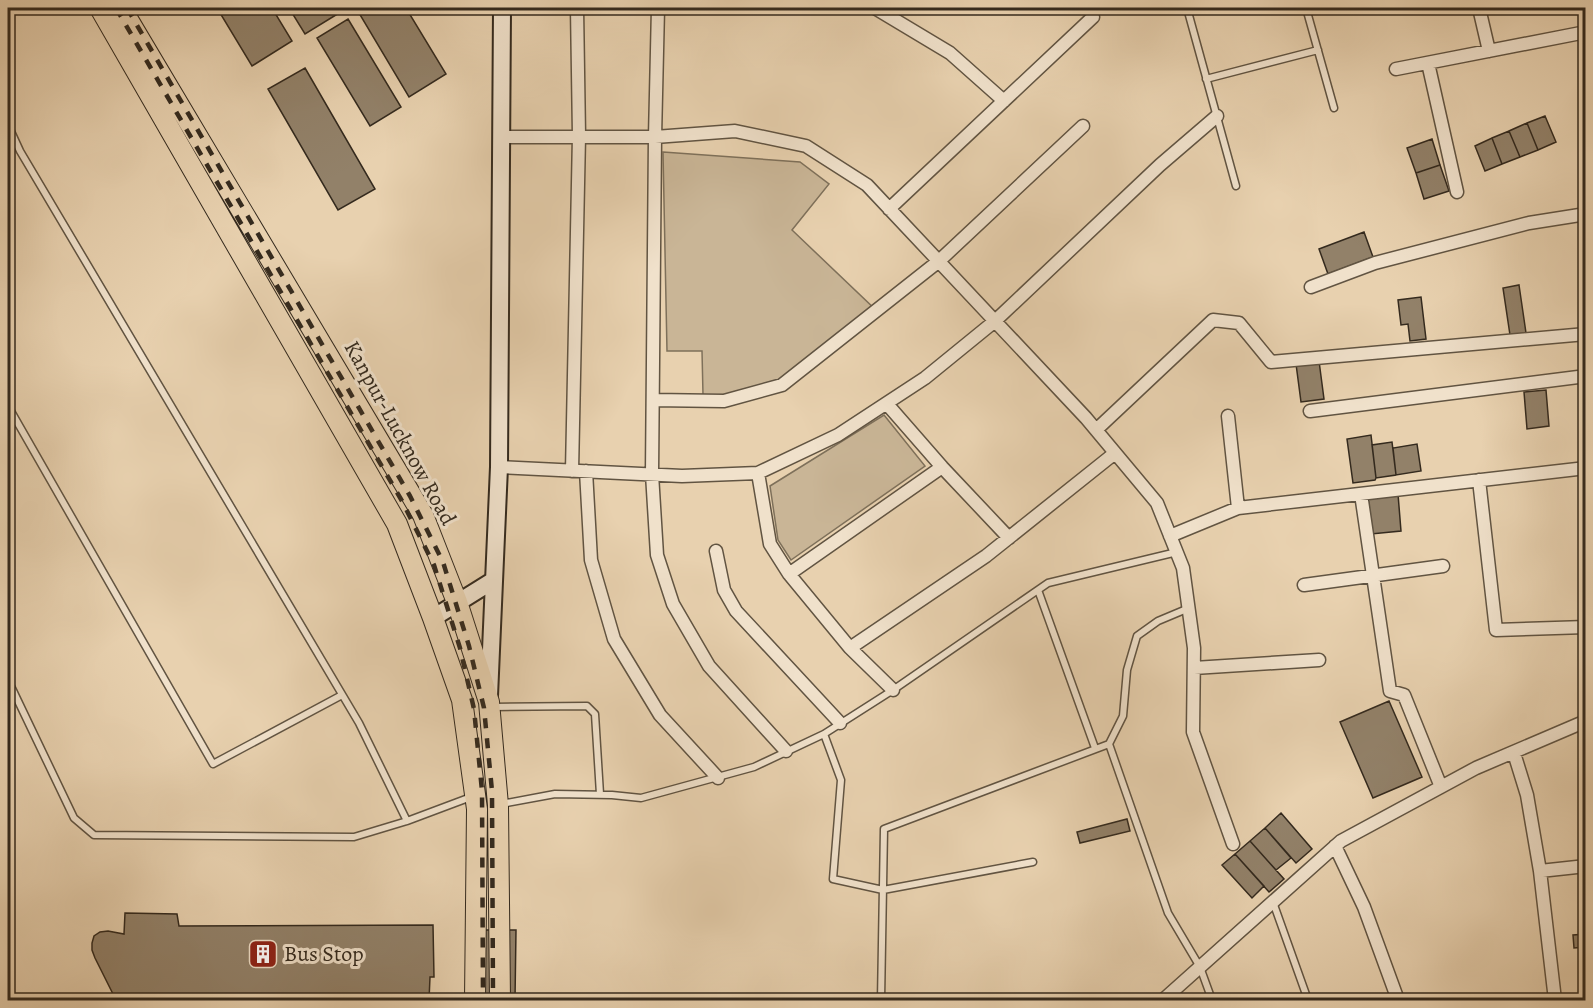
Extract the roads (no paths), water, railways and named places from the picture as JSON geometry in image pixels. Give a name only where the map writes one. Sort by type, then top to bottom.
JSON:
[{"type":"main road","name":"Kanpur-Lucknow Road","points":[[100,8],[397,524],[433,618],[462,700],[477,809],[475,1000]]},
{"type":"main road","name":"Kanpur-Lucknow Road","points":[[122,8],[423,515],[457,602],[489,705],[498,805],[500,1000]]},
{"type":"main road","points":[[489,705],[499,467],[502,8]]},
{"type":"main road","points":[[433,618],[494,580]]},
{"type":"street","points":[[572,471],[579,136],[577,8]]},
{"type":"street","points":[[658,8],[652,474],[657,555],[673,604],[709,666],[786,751]]},
{"type":"street","points":[[875,8],[950,53],[1004,101]]},
{"type":"street","points":[[1479,8],[1489,51]]},
{"type":"street","points":[[889,209],[1093,16]]},
{"type":"street","points":[[1396,69],[1586,32]]},
{"type":"street","points":[[1428,63],[1457,192]]},
{"type":"street","points":[[499,467],[682,476],[758,473],[838,435],[925,378],[995,321],[1160,165],[1216,116]]},
{"type":"street","points":[[653,400],[724,401],[782,385],[939,261],[1083,126]]},
{"type":"street","points":[[501,137],[655,137],[735,131],[806,146],[867,185],[1096,430],[1157,502],[1183,568],[1194,648],[1194,732],[1233,844]]},
{"type":"street","points":[[1311,287],[1375,263],[1529,223],[1586,213]]},
{"type":"street","points":[[1096,430],[1213,320],[1239,323],[1271,362],[1586,334]]},
{"type":"street","points":[[1310,411],[1586,376]]},
{"type":"street","points":[[887,404],[1009,538]]},
{"type":"street","points":[[1228,416],[1238,508]]},
{"type":"street","points":[[850,648],[1009,538],[1115,453]]},
{"type":"street","points":[[789,574],[942,467]]},
{"type":"street","points":[[1170,536],[1238,508],[1586,468]]},
{"type":"street","points":[[586,471],[591,560],[615,639],[660,715],[718,778]]},
{"type":"street","points":[[758,473],[770,544],[789,574],[850,648],[893,690]]},
{"type":"street","points":[[1479,480],[1496,630],[1586,627]]},
{"type":"street","points":[[1360,494],[1390,691],[1404,695],[1441,787]]},
{"type":"street","points":[[716,551],[724,590],[736,611],[840,723]]},
{"type":"street","points":[[1305,585],[1443,566]]},
{"type":"street","points":[[1194,668],[1319,660]]},
{"type":"street","points":[[1163,1000],[1341,841],[1476,768],[1586,721]]},
{"type":"street","points":[[1514,753],[1527,795],[1540,872],[1555,1000]]},
{"type":"street","points":[[1335,846],[1364,907],[1398,1000]]},
{"type":"street","points":[[1540,872],[1586,866]]},
{"type":"lane","points":[[1187,8],[1236,186]]},
{"type":"lane","points":[[1306,8],[1334,108]]},
{"type":"lane","points":[[1206,79],[1318,50]]},
{"type":"lane","points":[[8,125],[20,151],[359,723],[407,821]]},
{"type":"lane","points":[[8,406],[213,764],[342,695]]},
{"type":"lane","points":[[498,805],[555,794],[600,794],[641,798],[754,767],[824,734],[893,690],[1048,584],[1177,552]]},
{"type":"lane","points":[[1038,590],[1095,748]]},
{"type":"lane","points":[[1189,608],[1158,621],[1137,636],[1127,670],[1123,716],[1109,744],[1168,913],[1200,967],[1212,1000]]},
{"type":"lane","points":[[8,680],[74,818],[94,835],[354,837],[407,821],[474,796]]},
{"type":"lane","points":[[489,705],[587,706],[595,714],[600,794]]},
{"type":"lane","points":[[824,734],[841,780],[833,879],[883,890],[1034,862]]},
{"type":"lane","points":[[881,1000],[884,829],[1109,744]]},
{"type":"lane","points":[[1273,902],[1308,1000]]},
{"type":"railway","points":[[116,8],[402,501],[434,565],[460,648],[474,709],[482,791],[483,1000]]},
{"type":"railway","points":[[127,8],[410,496],[443,562],[469,646],[484,708],[492,791],[493,1000]]},
{"type":"place","name":"Bus Stop","points":[[263,954]]}]
